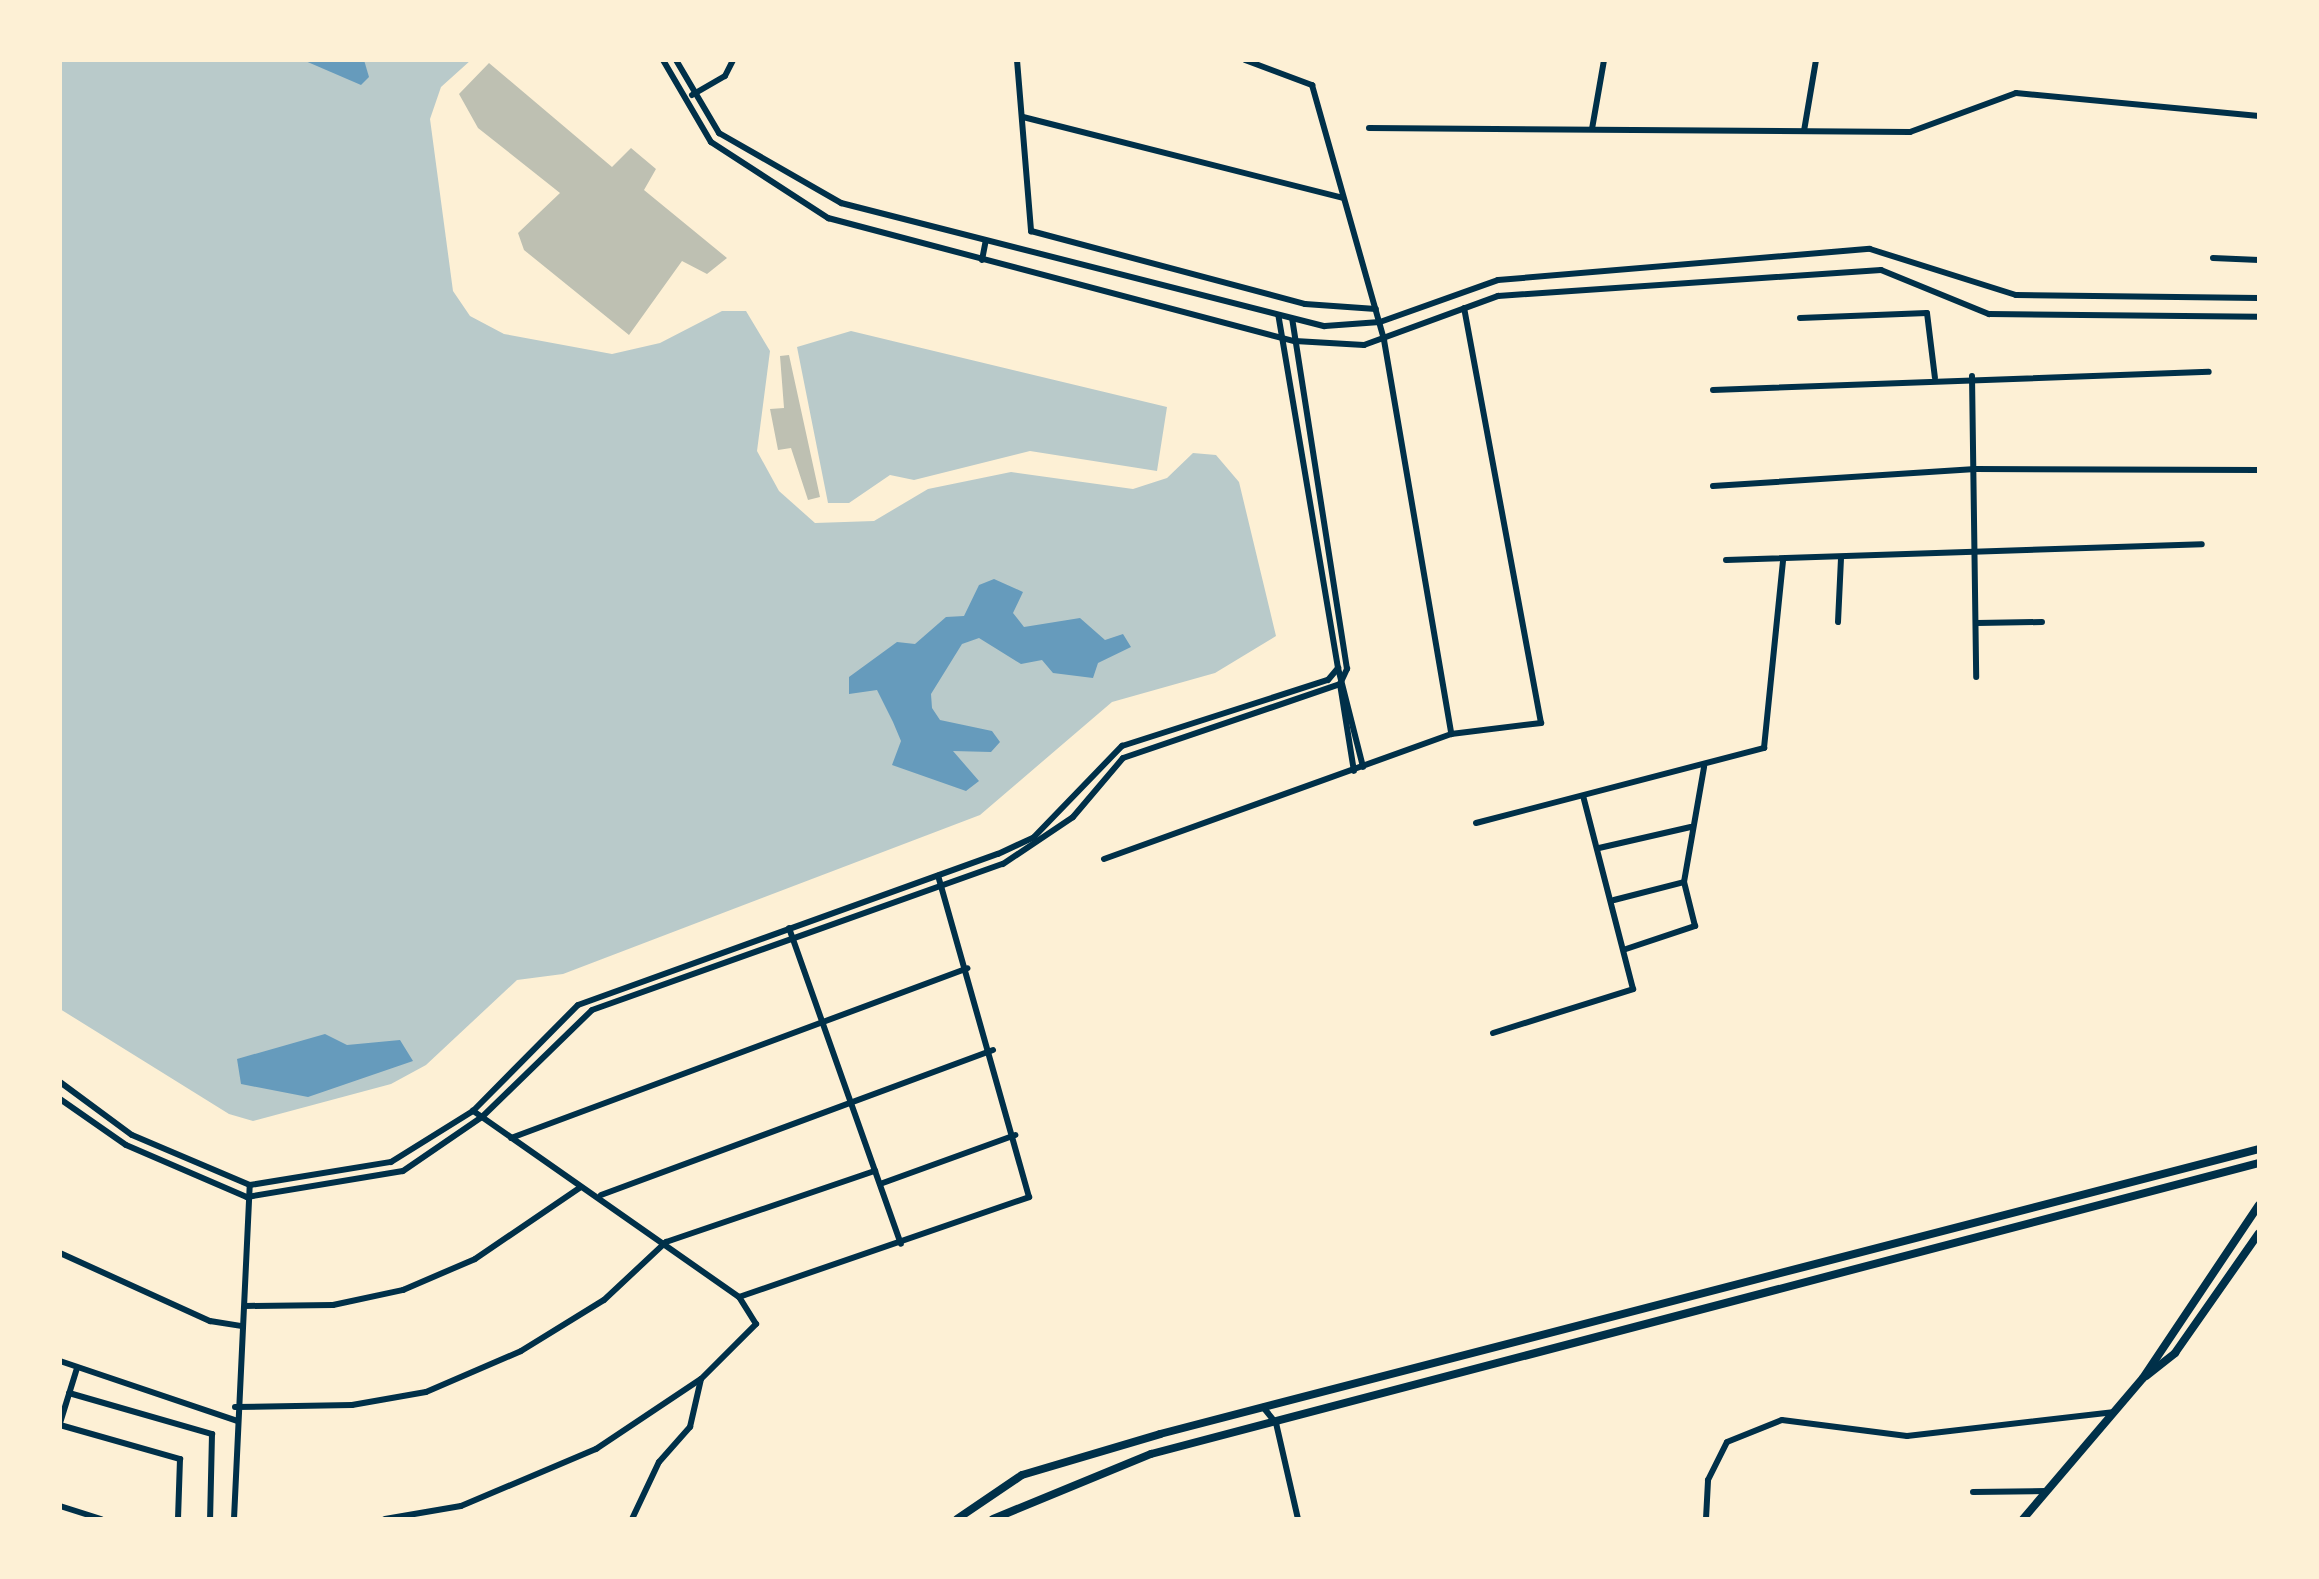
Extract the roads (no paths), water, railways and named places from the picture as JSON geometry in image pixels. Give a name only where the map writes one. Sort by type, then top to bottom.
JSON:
[{"type":"street","points":[[663,60],[710,142],[828,218],[1295,341],[1384,340],[1498,296],[1882,270],[1989,314],[2259,317]]},
{"type":"street","points":[[676,60],[692,95],[719,132],[840,203],[1292,318],[1380,322],[1498,280],[1870,249],[2016,294],[2259,298]]},
{"type":"street","points":[[692,95],[725,76],[733,60]]},
{"type":"street","points":[[1016,60],[1023,117],[1027,224],[1040,237],[1305,304],[1376,308]]},
{"type":"street","points":[[1245,60],[1312,85],[1384,340],[1451,734]]},
{"type":"street","points":[[1592,129],[1604,60]]},
{"type":"street","points":[[1804,131],[1816,60]]},
{"type":"street","points":[[1369,128],[1928,131],[2016,93],[2259,116]]},
{"type":"street","points":[[1023,117],[1344,198]]},
{"type":"street","points":[[982,260],[986,240]]},
{"type":"street","points":[[2214,258],[2259,260]]},
{"type":"street","points":[[1104,859],[1451,734],[1538,728],[1542,718],[1464,308]]},
{"type":"street","points":[[1800,318],[1927,314],[1935,378]]},
{"type":"street","points":[[1278,315],[1354,772]]},
{"type":"street","points":[[1292,318],[1363,768]]},
{"type":"street","points":[[1713,390],[1972,376],[2210,372]]},
{"type":"street","points":[[1972,376],[1976,677]]},
{"type":"street","points":[[1713,486],[1975,469],[2259,470]]},
{"type":"street","points":[[1726,560],[1841,559],[1974,547],[2202,544]]},
{"type":"street","points":[[1838,622],[1841,559]]},
{"type":"street","points":[[1476,823],[1704,768],[1768,740],[1783,560]]},
{"type":"street","points":[[1977,623],[2042,622]]},
{"type":"street","points":[[60,1082],[132,1135],[250,1185],[392,1162],[473,1111],[578,1005],[938,876],[1034,837],[1122,746],[1337,672],[1346,676]]},
{"type":"street","points":[[60,1099],[126,1145],[247,1198],[402,1171],[482,1117],[585,1014],[941,888],[1031,850],[1122,758],[1340,684],[1346,676]]},
{"type":"street","points":[[1626,949],[1694,928],[1684,882],[1704,768]]},
{"type":"street","points":[[1493,1033],[1631,992],[1614,900],[1583,796]]},
{"type":"street","points":[[1599,848],[1691,827]]},
{"type":"street","points":[[739,1297],[1028,1197],[992,1050],[938,876]]},
{"type":"street","points":[[1614,900],[1684,882]]},
{"type":"street","points":[[788,928],[901,1244]]},
{"type":"street","points":[[511,1138],[967,968]]},
{"type":"street","points":[[601,1195],[992,1050]]},
{"type":"street","points":[[385,1519],[461,1506],[596,1450],[701,1379],[756,1324],[739,1297],[666,1242],[473,1111]]},
{"type":"street","points":[[880,1184],[1015,1135]]},
{"type":"street","points":[[958,1519],[1022,1475],[1263,1406],[2259,1149]]},
{"type":"street","points":[[993,1519],[1081,1476],[2259,1163]]},
{"type":"street","points":[[234,1407],[352,1405],[426,1392],[522,1351],[604,1300],[666,1242],[875,1171]]},
{"type":"street","points":[[234,1519],[238,1420],[234,1407],[245,1306],[250,1185]]},
{"type":"street","points":[[245,1306],[333,1305],[403,1290],[475,1260],[582,1187]]},
{"type":"street","points":[[2023,1519],[2142,1378],[2259,1205]]},
{"type":"street","points":[[2142,1378],[2175,1353],[2259,1232]]},
{"type":"street","points":[[60,1253],[210,1321],[241,1326]]},
{"type":"street","points":[[60,1361],[238,1420]]},
{"type":"street","points":[[77,1368],[62,1405],[60,1424],[180,1459],[178,1519]]},
{"type":"street","points":[[632,1519],[659,1462],[690,1427],[701,1379]]},
{"type":"street","points":[[69,1393],[212,1434],[210,1519]]},
{"type":"street","points":[[1263,1406],[1276,1423],[1298,1519]]},
{"type":"street","points":[[1706,1519],[1708,1480],[1727,1442],[1782,1420],[1907,1436],[2115,1412]]},
{"type":"street","points":[[1973,1492],[2046,1491]]},
{"type":"street","points":[[60,1506],[101,1519]]},
{"type":"water","points":[[303,60],[364,60],[369,77],[361,85]]},
{"type":"water","points":[[994,579],[1023,592],[1013,613],[1024,627],[1080,618],[1105,640],[1123,634],[1131,647],[1098,663],[1093,678],[1053,673],[1042,660],[1021,664],[979,638],[962,644],[931,694],[932,708],[940,720],[992,731],[1000,742],[991,752],[953,751],[979,781],[966,791],[892,765],[901,741],[893,722],[877,690],[849,694],[849,677],[897,642],[915,644],[946,617],[964,616],[979,585]]},
{"type":"water","points":[[325,1034],[347,1045],[400,1040],[413,1061],[308,1097],[241,1084],[237,1059]]}]
